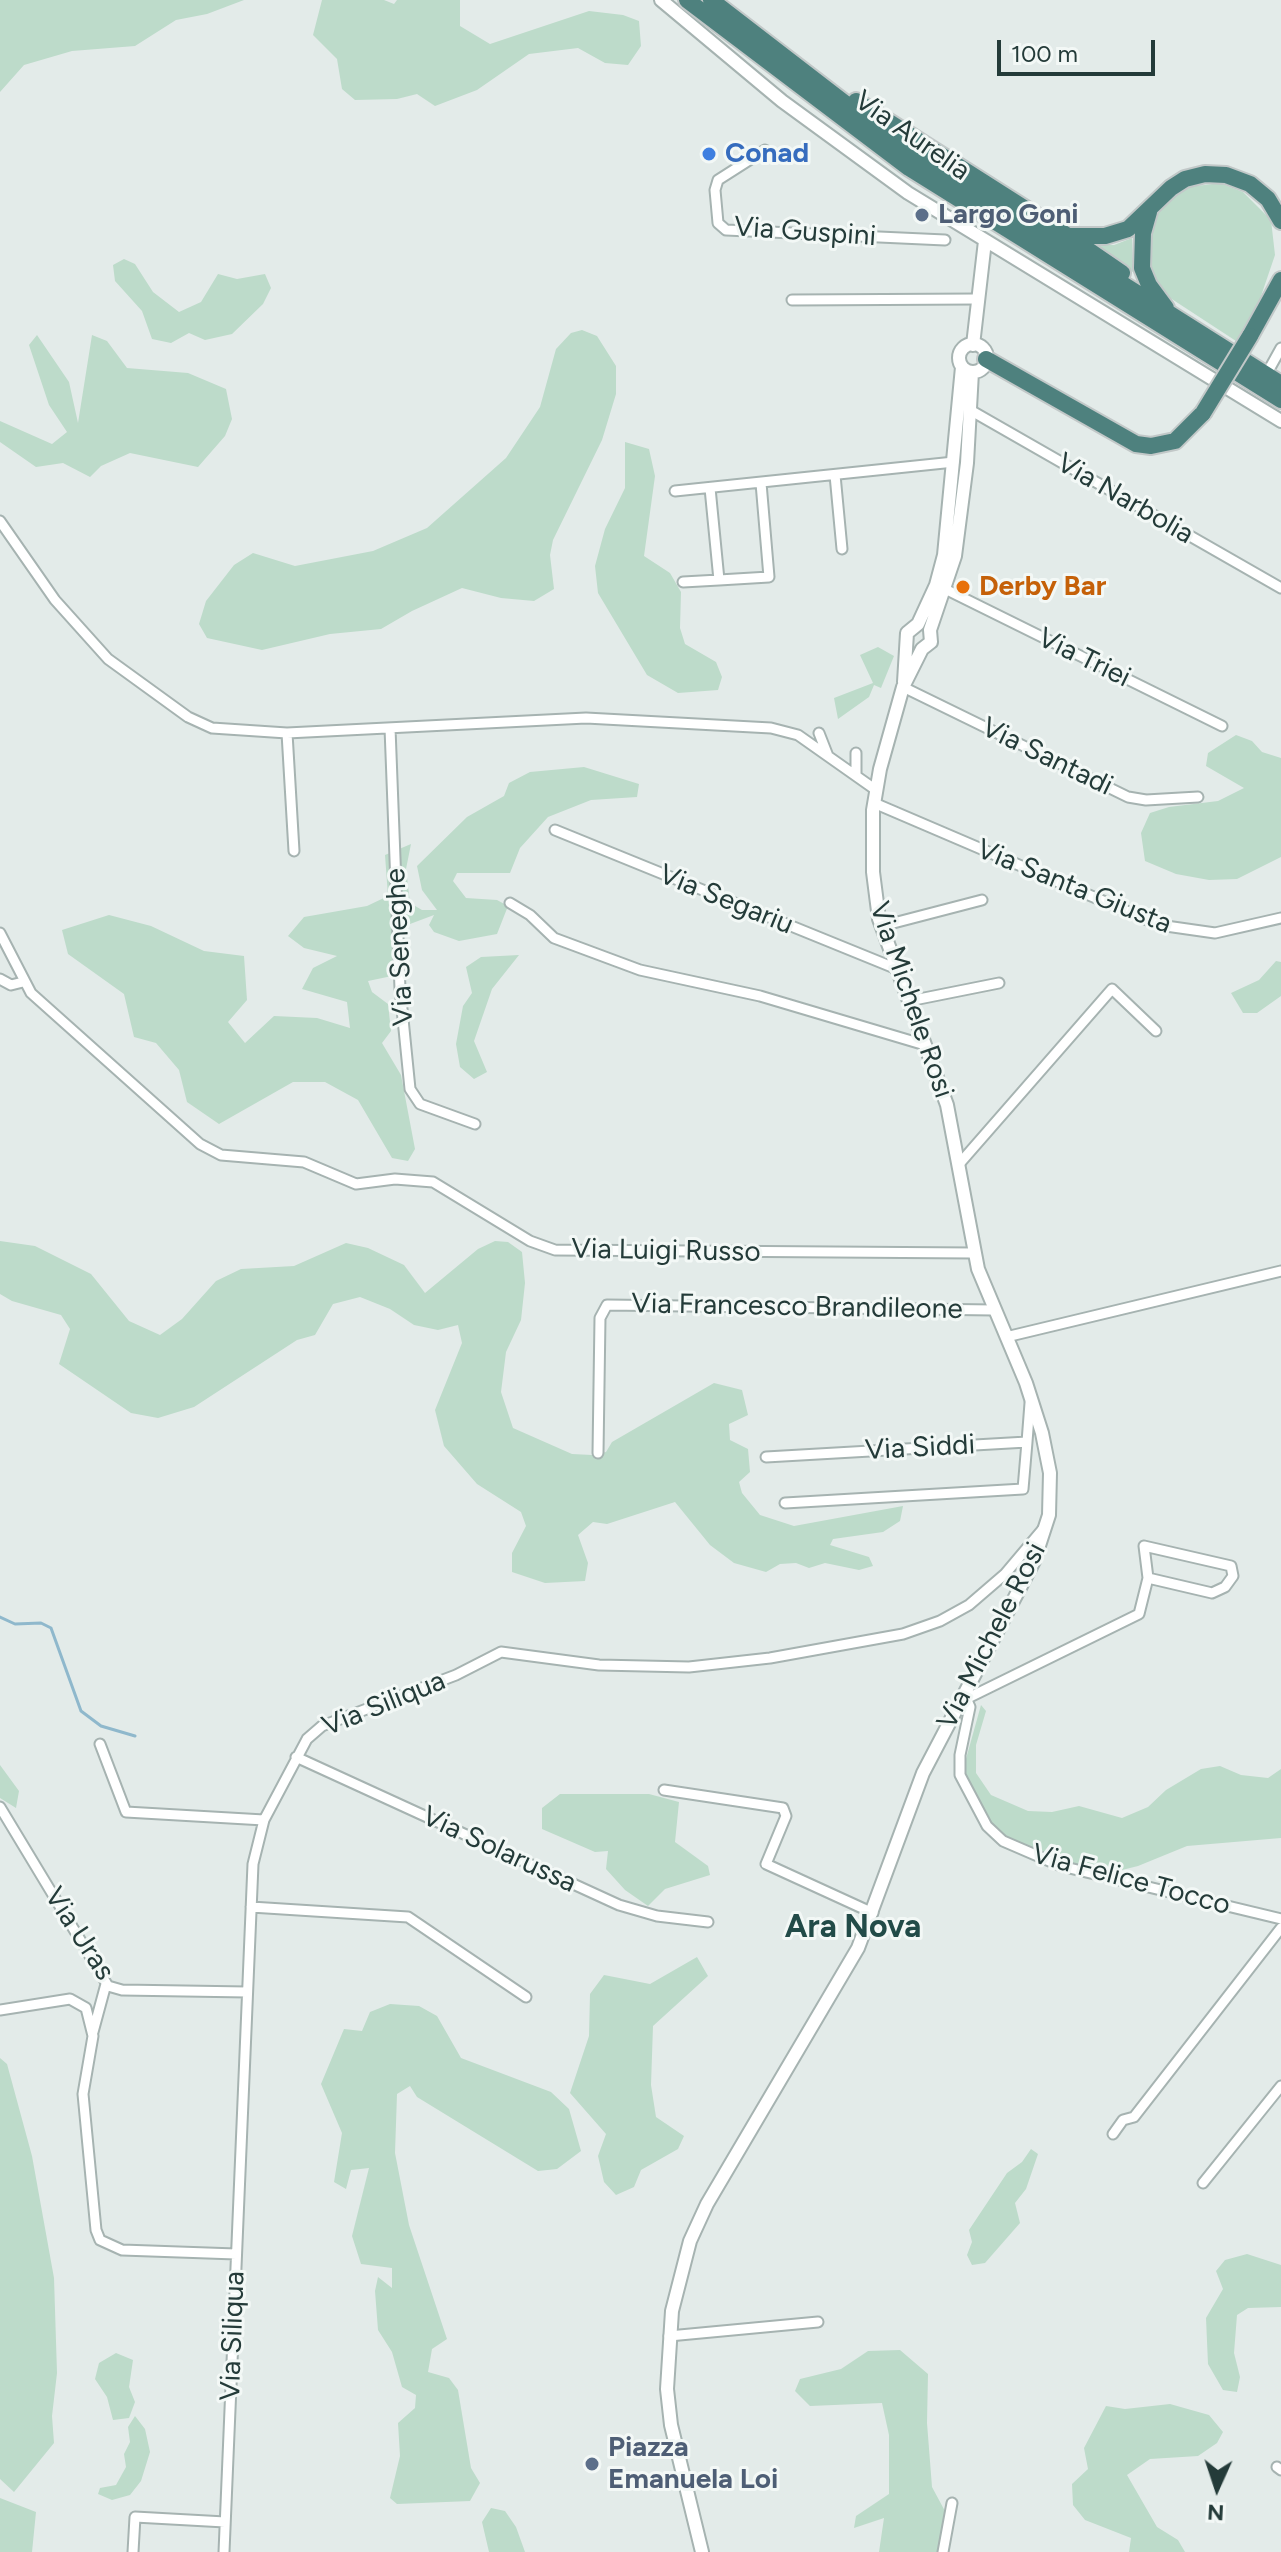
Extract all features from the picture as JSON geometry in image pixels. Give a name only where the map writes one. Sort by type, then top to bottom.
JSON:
[{"type":"highway","name":"Via Aurelia","points":[[687,0],[825,107],[919,174],[1281,400]]},
{"type":"highway","name":"Via Aurelia","points":[[711,0],[876,128],[1281,384]]},
{"type":"highway","points":[[744,27],[980,183],[1068,236],[1128,278],[1172,315]]},
{"type":"highway","points":[[1068,236],[1114,235],[1134,225],[1179,182],[1198,175],[1218,174],[1240,179],[1272,203],[1281,221]]},
{"type":"highway","points":[[1149,212],[1143,233],[1142,268],[1149,285],[1172,315]]},
{"type":"highway","points":[[986,359],[1136,444],[1151,446],[1175,441],[1203,413],[1281,280]]},
{"type":"street","points":[[661,0],[744,71],[855,156],[985,241],[1281,421]]},
{"type":"street","name":"Via Guspini","points":[[765,150],[718,180],[715,190],[718,223],[726,230],[945,240]]},
{"type":"street","points":[[973,345],[985,241]]},
{"type":"street","points":[[792,300],[977,299]]},
{"type":"street","points":[[973,345],[984,351],[986,359],[980,370],[967,370],[959,355],[965,347],[973,345]]},
{"type":"street","points":[[1266,375],[1281,348]]},
{"type":"street","name":"Via Michele Rosi","points":[[702,2552],[669,2414],[669,2336],[679,2279],[699,2219],[830,2001],[873,1913],[923,1773],[1034,1561],[1047,1524],[1049,1463],[1031,1396],[973,1253],[960,1163],[947,1105],[882,926],[873,882],[875,797],[903,687],[908,630],[924,627],[947,590],[961,514],[970,410],[967,370]]},
{"type":"street","name":"Via Michele Rosi","points":[[903,687],[922,649],[931,642],[924,627],[944,555],[967,370]]},
{"type":"street","name":"Via Narbolia","points":[[970,410],[1281,588]]},
{"type":"street","points":[[675,491],[954,462]]},
{"type":"street","points":[[835,475],[842,549]]},
{"type":"street","points":[[683,582],[769,577],[761,483]]},
{"type":"street","points":[[710,488],[719,580]]},
{"type":"street","points":[[0,521],[64,611],[108,659],[201,724],[235,732],[287,733],[586,718],[756,727],[789,731],[856,776],[875,797]]},
{"type":"street","name":"Via Triei","points":[[947,590],[1222,726]]},
{"type":"street","points":[[908,644],[922,649]]},
{"type":"street","name":"Via Santadi","points":[[903,687],[1128,797],[1149,800],[1198,797]]},
{"type":"street","name":"Via Seneghe","points":[[390,728],[400,989],[409,1083],[417,1102],[475,1124]]},
{"type":"street","points":[[287,733],[294,851]]},
{"type":"street","points":[[819,733],[828,756]]},
{"type":"street","points":[[856,753],[856,776]]},
{"type":"street","name":"Via Santa Giusta","points":[[875,797],[1159,925],[1215,933],[1281,918]]},
{"type":"street","name":"Via Segariu","points":[[555,830],[897,969]]},
{"type":"street","points":[[882,926],[982,900]]},
{"type":"street","points":[[510,903],[530,915],[554,938],[632,967],[760,996],[925,1045]]},
{"type":"street","name":"Via Luigi Russo","points":[[0,933],[23,982],[34,996],[200,1144],[226,1157],[304,1162],[356,1184],[408,1179],[433,1182],[530,1241],[555,1250],[973,1253]]},
{"type":"street","points":[[0,979],[11,985],[23,982]]},
{"type":"street","points":[[909,1001],[999,983]]},
{"type":"street","points":[[960,1163],[1112,989],[1156,1031]]},
{"type":"street","points":[[1006,1337],[1281,1271]]},
{"type":"street","name":"Via Francesco Brandileone","points":[[598,1453],[600,1318],[607,1305],[994,1310]]},
{"type":"street","points":[[785,1503],[1023,1489],[1031,1396]]},
{"type":"street","name":"Via Siddi","points":[[766,1457],[1027,1442]]},
{"type":"street","name":"Via Siliqua","points":[[224,2552],[254,1858],[264,1820],[307,1739],[322,1726],[456,1675],[498,1652],[599,1665],[689,1667],[770,1658],[914,1631],[951,1615],[979,1597],[1005,1574],[1047,1524]]},
{"type":"street","points":[[966,1696],[1139,1614],[1148,1578],[1144,1546],[1231,1566],[1233,1576],[1225,1587],[1212,1593],[1148,1578]]},
{"type":"street","name":"Via Felice Tocco","points":[[966,1696],[970,1707],[960,1755],[960,1775],[987,1826],[1003,1841],[1061,1866],[1281,1919]]},
{"type":"street","points":[[100,1744],[126,1812],[264,1820]]},
{"type":"street","name":"Via Solarussa","points":[[296,1757],[626,1908],[657,1916],[708,1922]]},
{"type":"street","points":[[664,1790],[783,1808],[786,1816],[766,1864],[873,1913]]},
{"type":"street","name":"Via Uras","points":[[0,1807],[106,1984],[122,1990],[247,1992]]},
{"type":"street","points":[[251,1907],[408,1917],[526,1997]]},
{"type":"street","points":[[1113,2134],[1124,2120],[1134,2117],[1281,1928]]},
{"type":"street","points":[[106,1984],[83,2094],[96,2230],[100,2240],[122,2250],[236,2254]]},
{"type":"street","points":[[0,2010],[75,2000],[86,2008],[93,2036]]},
{"type":"street","points":[[1203,2183],[1281,2086]]},
{"type":"street","points":[[669,2336],[818,2322]]},
{"type":"street","points":[[943,2552],[952,2503]]},
{"type":"street","points":[[133,2552],[135,2517],[225,2522]]},
{"type":"green space","points":[[0,0],[244,0],[207,14],[176,20],[135,46],[72,51],[24,65],[0,92]]},
{"type":"green space","points":[[322,0],[384,0],[394,4],[397,0],[460,0],[460,26],[490,44],[589,11],[623,15],[639,21],[641,46],[628,65],[605,63],[578,48],[529,54],[477,90],[435,106],[417,94],[397,99],[355,100],[342,89],[337,59],[313,35]]},
{"type":"green space","points":[[1220,183],[1243,192],[1271,220],[1275,255],[1260,299],[1236,341],[1158,290],[1143,260],[1156,214],[1164,204],[1188,187]]},
{"type":"green space","points":[[1132,238],[1133,272],[1089,245],[1114,245]]},
{"type":"green space","points":[[124,259],[135,264],[153,292],[179,312],[201,302],[218,274],[237,279],[265,274],[271,288],[263,304],[232,334],[205,340],[189,333],[171,343],[152,339],[142,311],[115,281],[113,265]]},
{"type":"green space","points":[[582,330],[597,336],[616,366],[616,394],[602,440],[553,540],[550,555],[554,589],[534,601],[501,598],[462,588],[381,629],[330,634],[262,650],[207,638],[199,624],[206,601],[234,565],[253,553],[295,566],[373,551],[427,528],[506,458],[540,407],[556,349],[571,333]]},
{"type":"green space","points":[[37,335],[69,382],[78,423],[92,335],[107,341],[127,368],[188,373],[226,389],[232,419],[225,436],[198,467],[130,453],[101,466],[90,477],[63,463],[36,467],[0,442],[0,421],[52,444],[67,432],[49,405],[29,345]]},
{"type":"green space","points":[[625,442],[649,449],[655,476],[644,556],[670,573],[681,592],[680,628],[685,644],[716,662],[722,677],[718,690],[678,693],[647,675],[598,593],[595,566],[605,529],[625,488]]},
{"type":"green space","points":[[878,647],[894,656],[881,688],[874,685],[869,697],[838,719],[834,698],[873,683],[860,655]]},
{"type":"green space","points":[[1236,735],[1252,741],[1262,752],[1281,758],[1281,857],[1237,879],[1209,880],[1176,874],[1145,861],[1141,833],[1150,813],[1169,807],[1218,801],[1244,788],[1206,766],[1208,753]]},
{"type":"green space","points":[[584,767],[639,784],[637,797],[591,800],[548,817],[520,848],[510,873],[457,873],[453,881],[466,898],[497,900],[508,906],[497,934],[459,941],[434,932],[429,925],[434,915],[410,924],[393,936],[392,976],[368,981],[372,992],[388,1004],[391,1031],[382,1043],[401,1075],[415,1149],[408,1161],[392,1158],[358,1100],[325,1082],[293,1082],[219,1124],[187,1102],[179,1070],[156,1043],[134,1037],[124,994],[68,954],[62,930],[109,915],[151,926],[204,951],[244,956],[247,1000],[228,1022],[245,1043],[274,1016],[317,1018],[350,1028],[347,1002],[302,989],[313,968],[337,956],[304,948],[288,936],[304,917],[367,906],[388,896],[385,855],[411,844],[406,869],[410,903],[422,910],[437,910],[422,890],[417,866],[467,817],[504,796],[509,783],[530,772]]},
{"type":"green space","points":[[519,955],[492,989],[474,1041],[487,1072],[474,1079],[460,1067],[456,1044],[463,1006],[472,993],[466,967],[481,957]]},
{"type":"green space","points":[[1276,961],[1281,962],[1281,996],[1257,1013],[1243,1013],[1231,993],[1259,980]]},
{"type":"green space","points":[[0,1241],[35,1246],[91,1274],[129,1321],[160,1335],[182,1319],[216,1281],[241,1269],[294,1266],[346,1243],[368,1248],[404,1265],[425,1293],[478,1249],[495,1241],[508,1242],[522,1252],[525,1283],[521,1320],[506,1352],[501,1392],[513,1428],[572,1454],[606,1452],[612,1442],[714,1383],[742,1390],[748,1415],[729,1424],[730,1440],[748,1449],[750,1472],[739,1482],[742,1493],[760,1515],[794,1526],[903,1506],[900,1521],[883,1532],[833,1539],[830,1545],[869,1557],[873,1566],[859,1570],[825,1563],[809,1568],[796,1563],[780,1564],[766,1572],[734,1563],[710,1545],[675,1502],[607,1524],[593,1522],[578,1535],[588,1563],[585,1581],[545,1583],[512,1572],[512,1553],[526,1526],[521,1512],[477,1484],[444,1446],[435,1410],[462,1343],[458,1325],[438,1330],[414,1325],[390,1309],[360,1297],[333,1304],[315,1335],[297,1340],[194,1407],[158,1418],[131,1413],[59,1364],[70,1329],[61,1315],[12,1301],[0,1294]]},
{"type":"green space","points":[[981,1705],[986,1711],[976,1745],[976,1773],[991,1795],[1028,1811],[1052,1812],[1079,1806],[1122,1818],[1148,1807],[1166,1790],[1201,1769],[1220,1766],[1241,1775],[1268,1778],[1281,1769],[1281,1838],[1187,1846],[1138,1866],[1106,1874],[1034,1856],[995,1832],[965,1781],[964,1766]]},
{"type":"green space","points":[[0,1765],[19,1791],[16,1808],[0,1798]]},
{"type":"green space","points":[[560,1794],[649,1794],[679,1802],[675,1842],[708,1866],[710,1875],[665,1889],[648,1906],[625,1890],[606,1869],[608,1851],[595,1852],[542,1829],[542,1808]]},
{"type":"green space","points":[[697,1957],[708,1976],[653,2026],[651,2085],[656,2117],[684,2136],[678,2149],[641,2170],[634,2187],[616,2195],[604,2182],[598,2156],[606,2134],[570,2093],[589,2036],[590,1994],[604,1975],[650,1984]]},
{"type":"green space","points":[[390,2004],[419,2006],[437,2016],[461,2058],[551,2092],[569,2109],[581,2151],[557,2169],[538,2171],[417,2097],[410,2086],[397,2094],[395,2153],[409,2225],[447,2339],[432,2349],[428,2372],[449,2378],[458,2390],[471,2468],[480,2483],[470,2501],[397,2504],[390,2498],[400,2456],[398,2423],[415,2408],[416,2395],[402,2387],[392,2352],[378,2330],[375,2291],[378,2277],[392,2288],[392,2268],[361,2264],[352,2236],[369,2168],[351,2170],[346,2189],[334,2182],[342,2133],[321,2084],[344,2029],[362,2031],[370,2012]]},
{"type":"green space","points":[[0,2058],[7,2064],[32,2156],[54,2278],[57,2373],[52,2416],[54,2443],[14,2492],[0,2479]]},
{"type":"green space","points":[[1031,2149],[1038,2154],[1026,2189],[1015,2203],[1020,2223],[985,2263],[972,2265],[967,2255],[972,2242],[969,2230],[1007,2173],[1022,2162]]},
{"type":"green space","points":[[1247,2254],[1281,2265],[1281,2307],[1248,2308],[1237,2315],[1234,2353],[1240,2377],[1237,2392],[1223,2390],[1208,2364],[1206,2318],[1223,2289],[1216,2271],[1225,2260]]},
{"type":"green space","points":[[900,2350],[928,2374],[927,2423],[932,2487],[946,2513],[944,2541],[938,2552],[879,2552],[884,2518],[854,2528],[856,2516],[889,2494],[889,2435],[882,2403],[810,2406],[795,2391],[800,2379],[841,2369],[868,2351]]},
{"type":"green space","points":[[116,2353],[133,2360],[129,2387],[135,2402],[129,2418],[113,2420],[107,2397],[95,2379],[99,2363]]},
{"type":"green space","points":[[1170,2404],[1209,2415],[1223,2432],[1217,2443],[1198,2456],[1150,2459],[1127,2475],[1157,2527],[1178,2540],[1185,2552],[1129,2552],[1131,2538],[1085,2520],[1073,2505],[1072,2484],[1088,2469],[1084,2448],[1106,2406],[1125,2409]]},
{"type":"green space","points":[[135,2416],[145,2429],[150,2452],[141,2481],[130,2495],[112,2500],[98,2494],[100,2488],[116,2485],[126,2467],[124,2454],[130,2442],[128,2427]]},
{"type":"green space","points":[[0,2498],[36,2512],[32,2552],[0,2552]]},
{"type":"green space","points":[[491,2508],[505,2511],[516,2527],[525,2552],[489,2552],[482,2522]]},
{"type":"waterway","points":[[0,1617],[15,1624],[41,1623],[51,1628],[81,1711],[101,1726],[135,1736]]},
{"type":"place","name":"Conad","points":[[709,154]]},
{"type":"place","name":"Largo Goni","points":[[922,215]]},
{"type":"place","name":"Derby Bar","points":[[963,587]]},
{"type":"place","name":"Piazza Emanuela Loi","points":[[592,2464]]},
{"type":"district","name":"Ara Nova","points":[[853,1928]]}]
